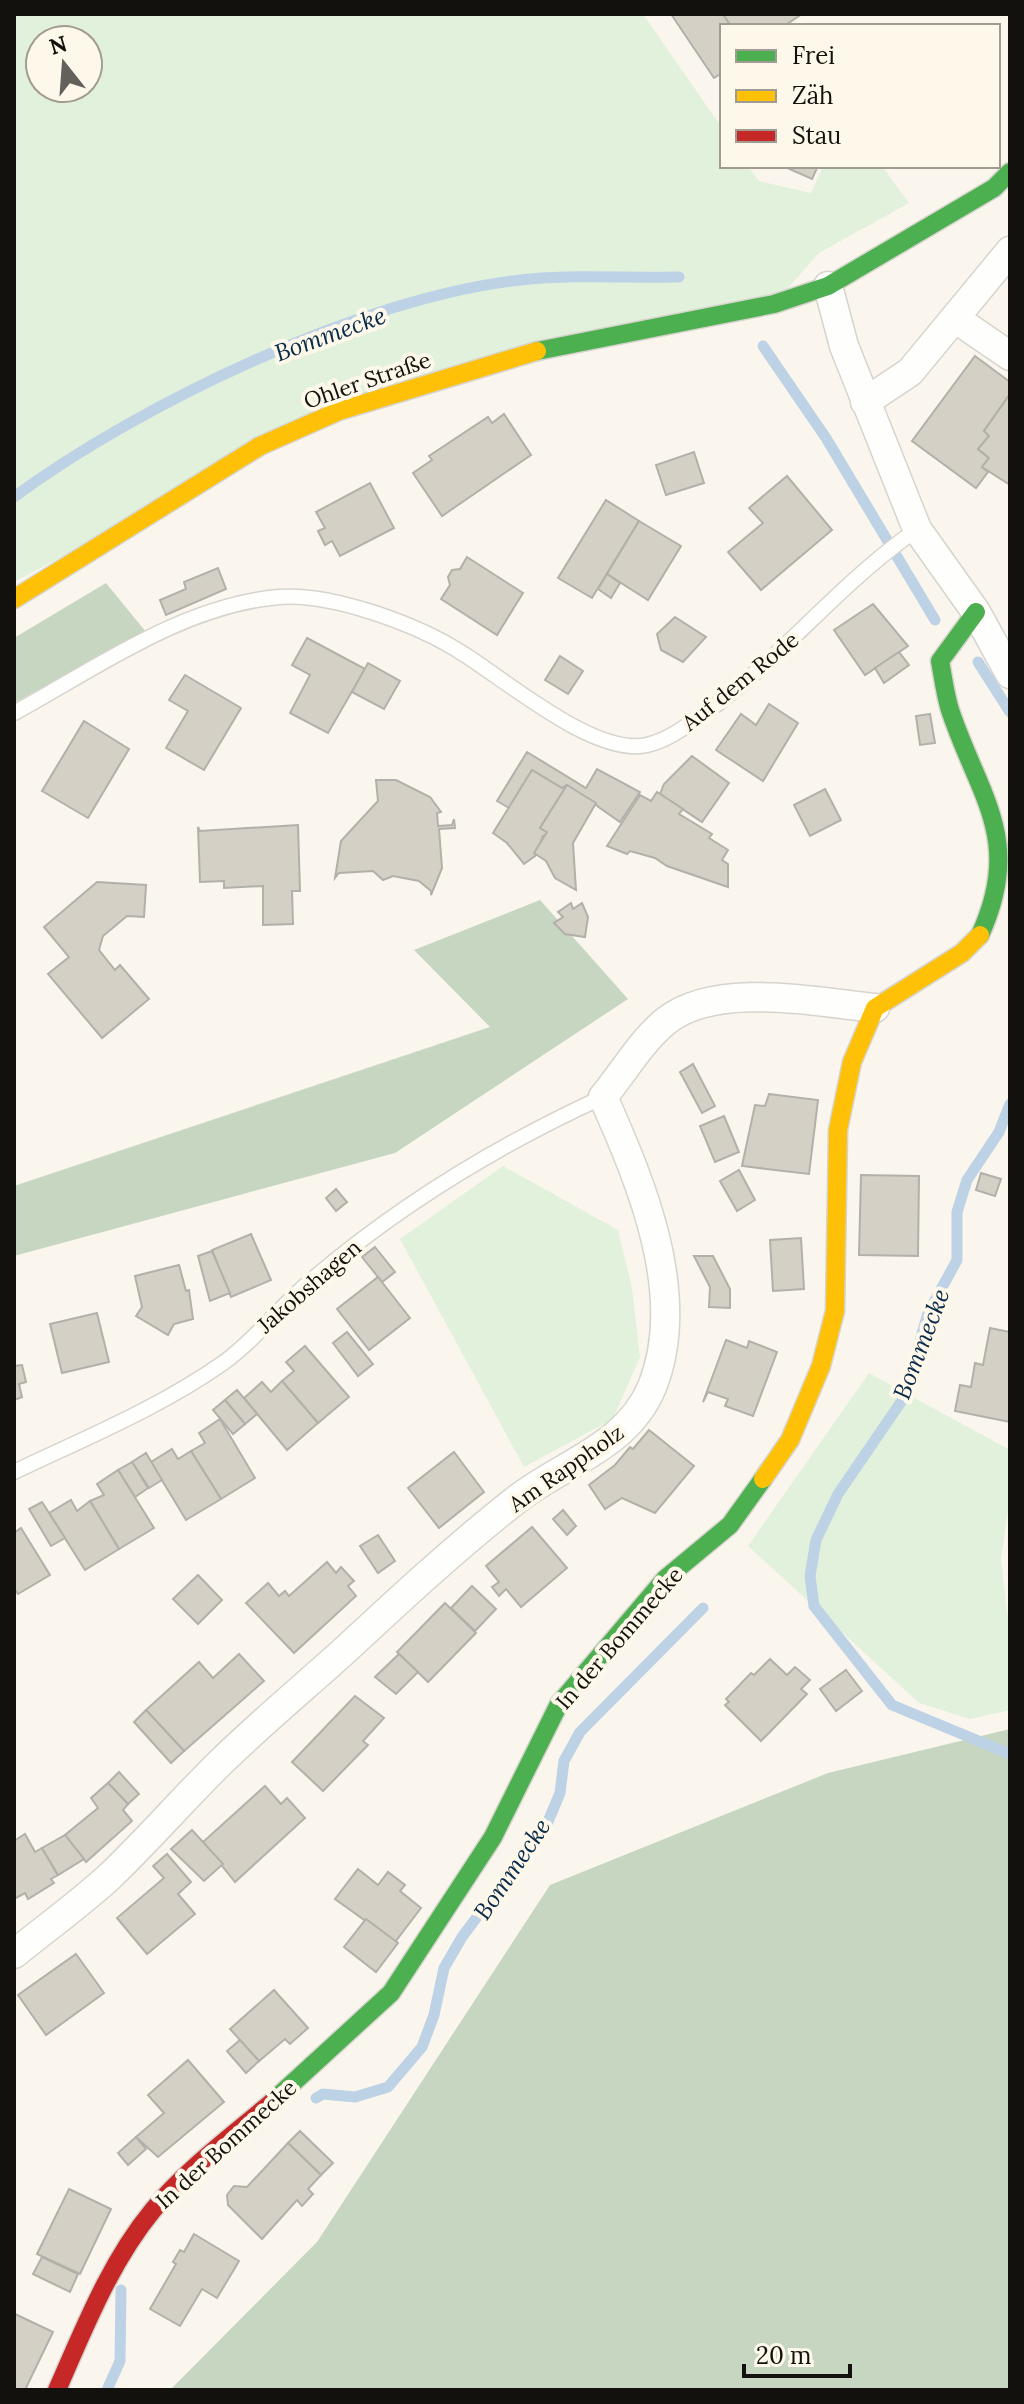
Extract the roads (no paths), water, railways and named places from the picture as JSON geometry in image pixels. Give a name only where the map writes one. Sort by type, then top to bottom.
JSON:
[{"type":"street","name":"Ohler Straße","points":[[14,599],[260,446],[339,411],[528,353],[774,304],[828,286],[994,188],[1010,172]]},
{"type":"street","points":[[865,402],[910,372],[1010,251]]},
{"type":"street","points":[[828,286],[844,346],[911,534],[975,614],[1010,674]]},
{"type":"street","points":[[956,319],[1010,356]]},
{"type":"street","points":[[603,1097],[662,1024],[686,1007],[741,999],[875,1008],[962,953],[978,938],[993,914],[1007,865],[997,808],[950,710],[940,661],[975,614]]},
{"type":"street","name":"In der Bommecke","points":[[57,2390],[99,2296],[152,2211],[188,2174],[326,2056],[391,1993],[493,1837],[559,1704],[665,1579],[730,1525],[790,1440],[821,1366],[835,1311],[838,1130],[852,1062],[875,1008]]},
{"type":"street","name":"Am Rappholz","points":[[14,1954],[107,1878],[222,1761],[454,1551],[518,1498],[600,1448],[640,1411],[663,1352],[665,1293],[658,1247],[625,1147],[603,1097]]},
{"type":"lane","name":"Auf dem Rode","points":[[14,713],[165,631],[205,615],[279,597],[321,601],[377,614],[459,651],[535,706],[625,748],[649,745],[675,734],[730,695],[869,565],[911,534]]},
{"type":"lane","name":"Jakobshagen","points":[[14,1472],[175,1395],[226,1360],[306,1285],[388,1218],[433,1188],[555,1119],[603,1097]]},
{"type":"waterway","name":"Bommecke","points":[[14,497],[66,461],[189,392],[325,331],[393,308],[459,290],[521,280],[679,277]]},
{"type":"waterway","name":"Bommecke","points":[[763,346],[826,438],[935,620]]},
{"type":"waterway","name":"Bommecke","points":[[978,662],[1010,712]]},
{"type":"waterway","name":"Bommecke","points":[[1010,1104],[999,1132],[967,1180],[957,1212],[957,1260],[928,1313],[903,1399],[838,1494],[816,1540],[810,1576],[814,1606],[892,1705],[1010,1754]]},
{"type":"waterway","name":"Bommecke","points":[[316,2098],[323,2094],[355,2097],[388,2087],[422,2047],[434,2015],[444,1968],[462,1937],[547,1824],[560,1793],[564,1761],[580,1732],[703,1608]]},
{"type":"waterway","name":"Bommecke","points":[[107,2390],[120,2361],[121,2290]]}]
